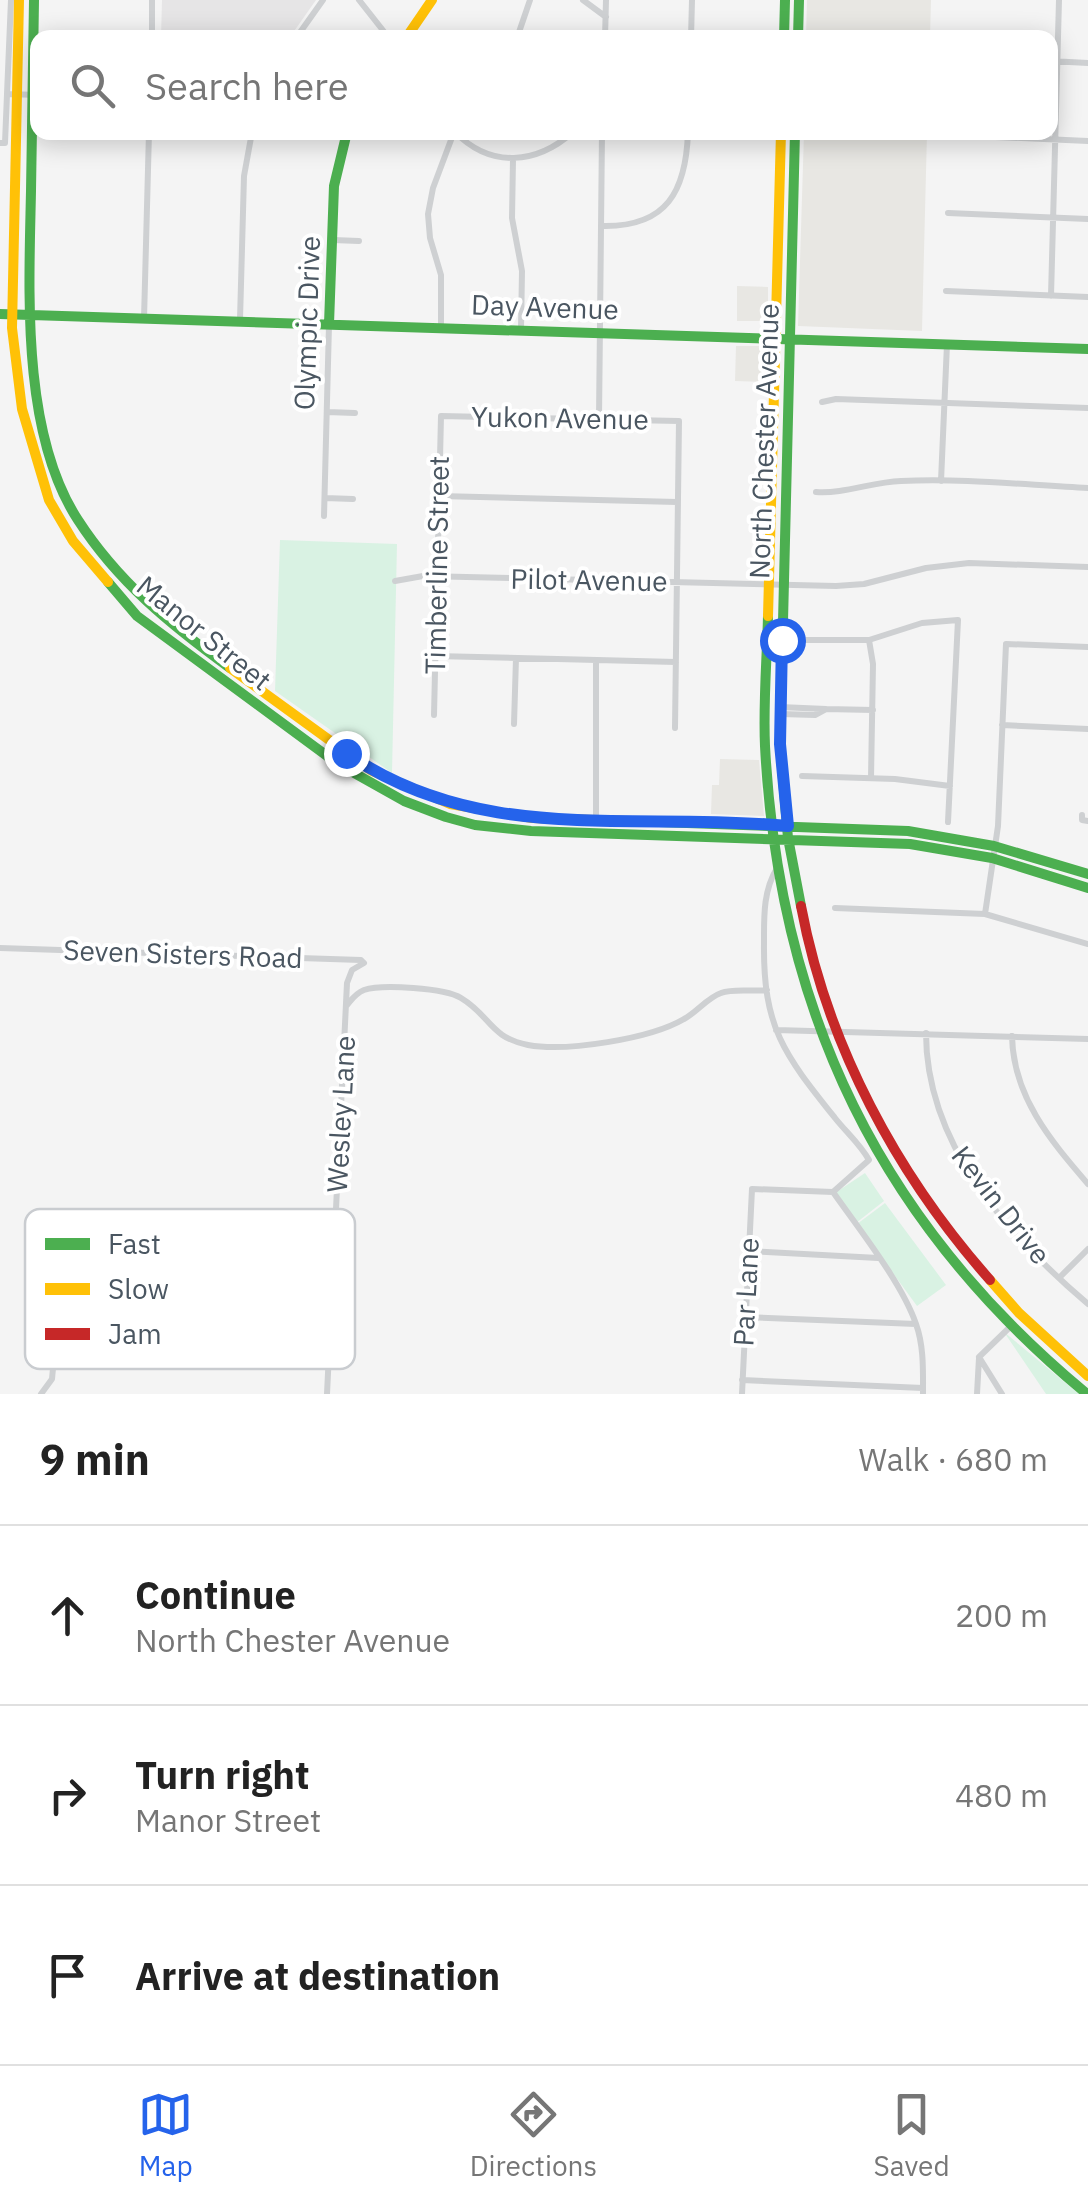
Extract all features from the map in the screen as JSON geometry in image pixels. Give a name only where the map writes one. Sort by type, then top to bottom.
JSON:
[{"type":"main road","name":"Manor Street","points":[[20,0],[12,94],[6,315],[28,434],[49,500],[72,541],[137,616],[338,764],[404,802],[474,824],[532,831],[894,842],[993,852]]},
{"type":"main road","name":"Manor Street","points":[[34,0],[34,30]]},
{"type":"main road","points":[[411,30],[432,0]]},
{"type":"main road","points":[[785,0],[785,30]]},
{"type":"main road","points":[[798,30],[799,0]]},
{"type":"main road","name":"Manor Street","points":[[33,140],[28,315],[41,425],[64,495],[98,551],[150,608],[346,753],[398,784],[450,804],[532,818],[890,830],[993,852]]},
{"type":"main road","name":"Olympic Drive","points":[[329,324],[336,170],[345,140]]},
{"type":"main road","name":"North Chester Avenue","points":[[782,140],[766,745],[769,806],[796,954],[850,1098],[886,1165],[930,1233],[1010,1327],[1087,1394]]},
{"type":"main road","points":[[789,140],[795,149]]},
{"type":"main road","name":"North Chester Avenue","points":[[795,140],[780,711],[782,789],[802,921],[836,1030],[862,1092],[898,1158],[949,1235],[1000,1295],[1088,1376]]},
{"type":"main road","points":[[780,156],[788,159],[794,189]]},
{"type":"main road","name":"Day Avenue","points":[[6,315],[1088,349]]},
{"type":"main road","points":[[993,852],[1088,874]]},
{"type":"main road","points":[[993,852],[1088,888]]},
{"type":"main road","points":[[975,1289],[1000,1295]]},
{"type":"street","points":[[3,143],[12,94],[4,57],[11,0]]},
{"type":"street","points":[[152,0],[152,30]]},
{"type":"street","points":[[302,30],[323,0]]},
{"type":"street","points":[[359,0],[383,30]]},
{"type":"street","points":[[519,30],[530,0]]},
{"type":"street","points":[[584,0],[606,17]]},
{"type":"street","points":[[605,30],[606,0]]},
{"type":"street","points":[[691,30],[692,0]]},
{"type":"street","points":[[1057,30],[1059,0]]},
{"type":"street","points":[[1058,62],[1088,63]]},
{"type":"street","points":[[12,94],[30,95]]},
{"type":"street","points":[[144,319],[149,140]]},
{"type":"street","points":[[240,322],[244,176],[251,140]]},
{"type":"street","points":[[441,327],[440,276],[428,214],[433,188],[452,140]]},
{"type":"street","points":[[466,140],[482,152],[513,159],[541,154],[561,140]]},
{"type":"street","points":[[599,420],[602,140]]},
{"type":"street","points":[[603,226],[638,222],[656,214],[671,200],[685,171],[687,140]]},
{"type":"street","points":[[1051,296],[1055,140],[1088,141]]},
{"type":"street","points":[[513,159],[512,218],[522,260],[521,329]]},
{"type":"street","points":[[948,213],[1088,219]]},
{"type":"street","points":[[332,240],[359,241]]},
{"type":"street","points":[[946,291],[1088,297]]},
{"type":"street","name":"Olympic Drive","points":[[324,516],[329,324]]},
{"type":"street","points":[[941,482],[946,343]]},
{"type":"street","points":[[822,402],[836,399],[1088,408]]},
{"type":"street","points":[[327,412],[356,413]]},
{"type":"street","name":"Yukon Avenue","points":[[441,416],[679,422],[677,502]]},
{"type":"street","name":"Timberline Street","points":[[434,715],[441,416]]},
{"type":"street","points":[[816,492],[896,481],[1088,488]]},
{"type":"street","points":[[439,496],[677,502],[675,728]]},
{"type":"street","points":[[325,498],[353,499]]},
{"type":"street","name":"Pilot Avenue","points":[[395,581],[437,576],[850,586],[926,568],[968,564],[1088,568]]},
{"type":"street","points":[[798,640],[869,640],[922,623],[958,620],[948,822]]},
{"type":"street","points":[[869,640],[873,664],[871,778]]},
{"type":"street","points":[[985,914],[993,852],[1006,644],[1088,647]]},
{"type":"street","points":[[436,656],[676,662]]},
{"type":"street","points":[[514,724],[516,658]]},
{"type":"street","points":[[596,660],[596,820]]},
{"type":"street","points":[[780,711],[815,715],[826,709],[872,710]]},
{"type":"street","points":[[1002,725],[1088,729]]},
{"type":"street","points":[[802,776],[950,786]]},
{"type":"street","points":[[742,1380],[923,1391],[923,1359],[916,1324],[879,1258],[833,1192],[868,1158],[792,1063],[776,1030],[766,990],[766,902],[770,879],[778,868]]},
{"type":"street","points":[[835,908],[985,914],[1088,944]]},
{"type":"street","name":"Seven Sisters Road","points":[[0,948],[364,963]]},
{"type":"street","name":"Wesley Lane","points":[[337,1209],[348,978],[352,970],[364,963]]},
{"type":"street","points":[[347,1005],[366,989],[456,994],[474,1007],[497,1035],[534,1046],[608,1042],[648,1034],[684,1020],[719,993],[766,990]]},
{"type":"street","points":[[776,1030],[1088,1039]]},
{"type":"street","name":"Kevin Drive","points":[[926,1033],[931,1086],[948,1136],[995,1207],[1088,1304]]},
{"type":"street","points":[[1012,1036],[1014,1064],[1027,1102],[1088,1184]]},
{"type":"street","name":"Par Lane","points":[[742,1394],[752,1189],[833,1192]]},
{"type":"street","points":[[1060,1278],[1088,1249]]},
{"type":"street","points":[[748,1251],[879,1258]]},
{"type":"street","points":[[744,1317],[916,1324]]},
{"type":"street","points":[[977,1394],[978,1357],[1010,1327]]},
{"type":"street","points":[[978,1357],[1002,1394]]},
{"type":"street","points":[[41,1394],[52,1379],[53,1369]]},
{"type":"street","name":"Wesley Lane","points":[[327,1394],[328,1369]]},
{"type":"shaded area","points":[[162,0],[316,0],[295,30],[161,30]]},
{"type":"shaded area","points":[[807,0],[931,0],[930,30],[806,30]]},
{"type":"shaded area","points":[[804,140],[927,140],[922,331],[798,326]]},
{"type":"shaded area","points":[[737,286],[768,287],[768,316],[764,321],[737,321]]},
{"type":"shaded area","points":[[736,346],[761,346],[766,350],[765,382],[735,381]]},
{"type":"shaded area","points":[[720,759],[759,760],[764,816],[711,814],[712,785],[719,785]]},
{"type":"green space","points":[[280,540],[397,544],[392,773],[275,691]]},
{"type":"green space","points":[[865,1173],[884,1201],[856,1223],[835,1193]]},
{"type":"green space","points":[[885,1203],[946,1285],[917,1306],[857,1224]]},
{"type":"green space","points":[[1004,1332],[1079,1394],[1046,1394]]},
{"type":"traffic: fast","points":[[33,30],[34,0]]},
{"type":"traffic: fast","points":[[784,30],[785,0]]},
{"type":"traffic: fast","points":[[798,30],[799,0]]},
{"type":"traffic: fast","points":[[31,140],[32,360],[46,446],[60,485],[78,520],[128,583],[230,668]]},
{"type":"traffic: fast","points":[[329,324],[334,186],[345,140]]},
{"type":"traffic: fast","points":[[795,140],[780,744],[788,838],[801,906]]},
{"type":"traffic: fast","points":[[0,314],[1088,349]]},
{"type":"traffic: fast","points":[[108,582],[137,616],[338,764],[404,801],[446,817],[475,825],[531,831],[910,844],[992,858],[1088,888]]},
{"type":"traffic: fast","points":[[768,616],[765,746],[774,843],[792,936],[818,1023],[854,1106],[898,1184],[951,1258],[1014,1328],[1087,1394]]},
{"type":"traffic: fast","points":[[659,822],[908,831],[994,846],[1088,874]]},
{"type":"traffic: slow","points":[[19,0],[12,328],[22,409],[49,500],[73,541],[108,582]]},
{"type":"traffic: slow","points":[[411,30],[432,0]]},
{"type":"traffic: slow","points":[[768,616],[781,140]]},
{"type":"traffic: slow","points":[[230,668],[372,771],[450,804],[532,818],[659,822]]},
{"type":"traffic: slow","points":[[990,1280],[1019,1313],[1088,1376]]},
{"type":"traffic: jam","points":[[801,906],[828,1008],[870,1106],[925,1197],[990,1280]]},
{"type":"route","points":[[346,753],[410,789],[477,811],[532,818],[788,826],[780,744],[782,640]]}]
